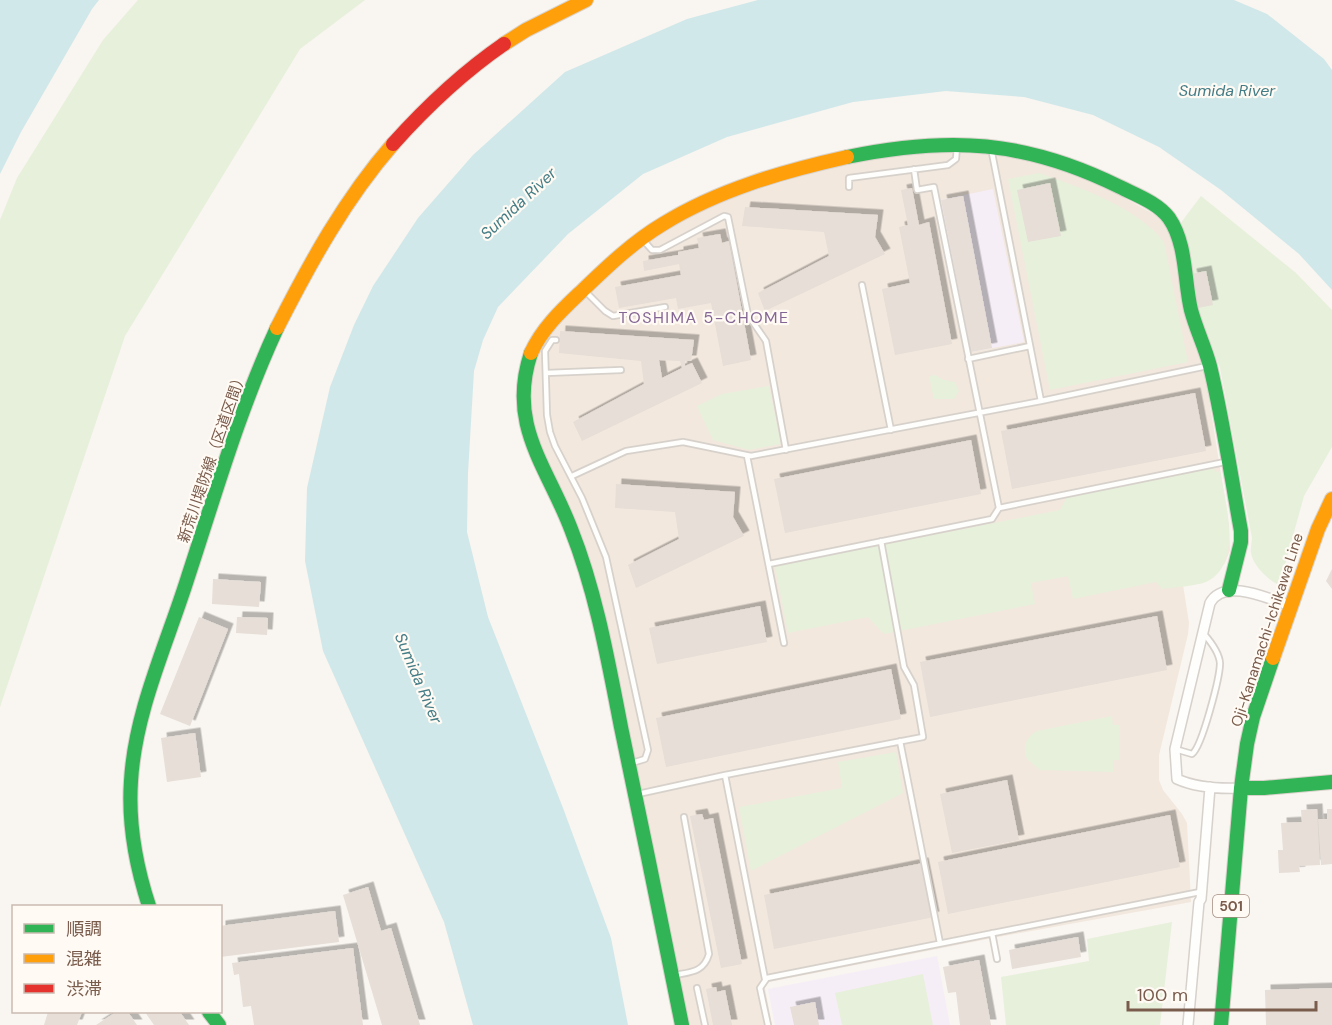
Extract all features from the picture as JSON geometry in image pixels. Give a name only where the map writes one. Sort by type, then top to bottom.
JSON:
[{"type":"street","name":"新荒川堤防線（区道区間）","points":[[149,905],[142,885],[130,810],[132,765],[140,725],[249,391],[294,295],[356,191],[390,145],[424,109],[488,52],[556,12],[586,0]]},
{"type":"street","points":[[682,1025],[630,764],[587,575],[567,518],[531,445],[525,415],[525,378],[531,351],[537,339],[550,322],[607,266],[642,238],[703,202],[762,180],[841,157],[899,148],[957,144],[990,146],[1038,154],[1083,170],[1142,200],[1167,217],[1178,238],[1191,312],[1209,366],[1241,531],[1241,542],[1229,590]]},
{"type":"street","name":"Oji-Kanamachi-Ichikawa Line","points":[[1221,1025],[1241,788],[1247,744],[1253,717],[1291,606],[1318,529],[1332,499]]},
{"type":"street","points":[[1291,606],[1248,592],[1229,590],[1222,591],[1213,598],[1175,749],[1178,779],[1188,784],[1210,788],[1264,788],[1332,783]]},
{"type":"street","points":[[1188,1025],[1210,788]]},
{"type":"lane","points":[[849,187],[849,178],[952,164],[956,159],[957,144]]},
{"type":"lane","points":[[990,146],[1041,401]]},
{"type":"lane","points":[[769,564],[992,519],[999,508],[934,187],[917,190],[914,169]]},
{"type":"lane","points":[[642,238],[652,250],[660,250],[724,216],[728,217],[748,315],[766,341],[786,450]]},
{"type":"lane","points":[[862,285],[891,429]]},
{"type":"lane","points":[[584,289],[613,316],[665,308]]},
{"type":"lane","points":[[556,340],[552,340],[545,351],[547,416],[555,446],[572,476],[595,527],[609,567],[647,744],[648,754],[645,759],[630,764]]},
{"type":"lane","points":[[968,359],[1030,346]]},
{"type":"lane","points":[[572,476],[626,451],[683,442],[747,456],[1041,401],[1209,366]]},
{"type":"lane","points":[[546,373],[621,370]]},
{"type":"lane","points":[[747,456],[784,643]]},
{"type":"lane","points":[[999,508],[1228,461]]},
{"type":"lane","points":[[636,794],[924,737],[914,685],[904,667],[881,541]]},
{"type":"lane","points":[[1175,749],[1192,754],[1197,751],[1206,726],[1219,673],[1218,655],[1203,633]]},
{"type":"lane","points":[[900,741],[940,943]]},
{"type":"lane","points":[[725,775],[765,979],[760,988],[768,1025]]},
{"type":"lane","points":[[672,975],[699,970],[704,967],[709,954],[684,817]]},
{"type":"lane","points":[[765,979],[1202,891]]},
{"type":"lane","points":[[992,933],[997,959]]},
{"type":"lane","points":[[697,988],[705,1025]]},
{"type":"shaded area","points":[[983,151],[1035,159],[1063,168],[1090,179],[1159,217],[1167,227],[1173,241],[1203,361],[1229,525],[1230,550],[1225,563],[1216,573],[1183,585],[1189,623],[1188,634],[1159,755],[1159,780],[1163,790],[1187,823],[1191,902],[764,983],[772,1025],[687,1025],[598,594],[577,527],[535,437],[530,387],[535,357],[550,331],[594,287],[662,231],[718,202],[837,165],[907,153]]},
{"type":"shaded area","points":[[993,189],[1024,342],[971,352],[940,200]]},
{"type":"shaded area","points":[[937,956],[950,1025],[775,1025],[768,989]]},
{"type":"green space","points":[[138,0],[365,0],[300,49],[125,336],[0,707],[0,220],[17,178],[103,40]]},
{"type":"green space","points":[[1039,173],[1090,192],[1124,209],[1153,230],[1164,242],[1188,362],[1050,390],[1008,179]]},
{"type":"green space","points":[[1201,196],[1296,273],[1332,310],[1332,447],[1304,496],[1281,579],[1277,584],[1261,571],[1251,553],[1252,538],[1220,368],[1197,309],[1180,224]]},
{"type":"green space","points":[[935,375],[955,382],[959,391],[954,399],[934,399],[929,376]]},
{"type":"green space","points":[[769,386],[781,444],[749,450],[713,440],[697,406],[722,394]]},
{"type":"green space","points":[[1214,468],[1215,472],[1220,471],[1228,514],[1228,546],[1219,572],[1204,583],[1162,589],[1156,582],[1073,599],[1068,576],[1031,583],[1035,604],[884,634],[868,617],[788,633],[775,566],[1060,510],[1067,497]]},
{"type":"green space","points":[[1112,716],[1113,725],[1120,725],[1119,760],[1113,760],[1113,772],[1040,770],[1027,759],[1026,743],[1037,731]]},
{"type":"green space","points":[[896,752],[903,793],[751,871],[739,807],[842,788],[838,762]]},
{"type":"green space","points":[[1172,922],[1160,1025],[1006,1025],[1001,977],[1089,961],[1087,939]]},
{"type":"green space","points":[[923,974],[933,1025],[842,1025],[835,993]]},
{"type":"water","points":[[0,0],[99,0],[21,132],[0,174]]},
{"type":"water","name":"Sumida River","points":[[758,0],[1234,0],[1267,14],[1324,59],[1332,70],[1332,290],[1299,254],[1221,190],[1159,147],[1093,115],[1024,97],[946,91],[853,102],[727,137],[643,174],[568,234],[498,307],[483,340],[474,371],[467,532],[488,617],[611,938],[628,1025],[473,1025],[444,922],[323,651],[305,561],[307,488],[330,387],[354,325],[373,286],[418,218],[473,155],[565,72],[687,19]]},
{"type":"building","points":[[1050,183],[1061,236],[1028,242],[1017,190]]},
{"type":"building","points":[[912,188],[919,225],[929,222],[952,344],[895,355],[882,289],[910,283],[899,227],[908,225],[901,190]]},
{"type":"building","points":[[963,196],[992,348],[971,352],[941,200]]},
{"type":"building","points":[[745,207],[878,215],[875,237],[885,254],[765,311],[758,293],[829,256],[824,232],[742,226]]},
{"type":"building","points":[[720,234],[722,243],[729,241],[751,360],[723,366],[711,303],[678,309],[676,298],[619,308],[615,287],[681,275],[679,264],[644,271],[643,261],[678,255],[678,252],[699,248],[697,238]]},
{"type":"building","points":[[1206,271],[1213,305],[1198,308],[1191,274]]},
{"type":"building","points":[[560,331],[694,340],[691,361],[685,361],[685,366],[692,363],[702,383],[582,441],[573,422],[644,384],[641,361],[559,353]],"holes":[[[659,360],[680,361],[682,368],[662,378]]]},
{"type":"building","points":[[1195,393],[1206,451],[1012,489],[1001,431]]},
{"type":"building","points":[[971,440],[981,494],[785,533],[774,479]]},
{"type":"building","points":[[616,484],[735,492],[733,517],[744,536],[636,588],[628,565],[679,539],[675,512],[615,508]]},
{"type":"building","points":[[1332,569],[1332,589],[1326,581]]},
{"type":"building","points":[[213,579],[261,582],[259,607],[212,604]]},
{"type":"building","points":[[760,606],[767,642],[657,664],[649,628]]},
{"type":"building","points":[[1157,616],[1167,670],[930,717],[920,662]]},
{"type":"building","points":[[199,617],[228,629],[190,726],[160,714]]},
{"type":"building","points":[[237,617],[268,618],[267,635],[236,633]]},
{"type":"building","points":[[891,669],[901,719],[666,767],[656,718]]},
{"type":"building","points":[[195,733],[201,777],[167,782],[161,738]]},
{"type":"building","points":[[1007,780],[1019,840],[952,853],[940,794]]},
{"type":"building","points":[[1317,809],[1320,865],[1299,866],[1300,872],[1279,873],[1278,850],[1283,850],[1281,823],[1302,822],[1301,810]]},
{"type":"building","points":[[1327,809],[1332,809],[1332,864],[1321,865],[1318,819],[1327,819]]},
{"type":"building","points":[[702,814],[704,820],[713,818],[742,964],[721,968],[690,816]]},
{"type":"building","points":[[1170,815],[1180,867],[948,914],[938,862]]},
{"type":"building","points":[[923,863],[934,917],[774,949],[764,895]]},
{"type":"building","points":[[368,887],[381,931],[391,928],[420,1025],[382,1025],[343,895]]},
{"type":"building","points":[[335,911],[339,942],[222,957],[222,926]]},
{"type":"building","points":[[1078,937],[1081,957],[1012,969],[1009,950]]},
{"type":"building","points":[[353,948],[363,1025],[254,1025],[251,1006],[243,1007],[239,974],[234,975],[232,963]]},
{"type":"building","points":[[979,960],[991,1025],[960,1025],[956,992],[948,993],[943,967]]},
{"type":"building","points":[[716,987],[717,992],[725,990],[732,1025],[713,1025],[706,989]]},
{"type":"building","points":[[1332,988],[1332,1025],[1266,1025],[1265,990]]},
{"type":"building","points":[[815,1002],[819,1025],[794,1025],[790,1007]]},
{"type":"building","points":[[48,1013],[82,1013],[77,1025],[44,1025]]},
{"type":"building","points":[[114,1013],[129,1013],[137,1025],[96,1025]]},
{"type":"building","points":[[146,1013],[181,1013],[189,1025],[154,1025]]},
{"type":"traffic: fast","points":[[847,157],[919,146],[986,146],[1019,151],[1085,171],[1146,200],[1169,218],[1179,239],[1191,310],[1210,366],[1241,531],[1241,542],[1229,590]]},
{"type":"traffic: fast","points":[[149,905],[137,860],[130,797],[138,730],[228,453],[277,328]]},
{"type":"traffic: fast","points":[[531,353],[525,379],[524,402],[527,424],[541,465],[571,529],[588,577],[606,652],[682,1025]]},
{"type":"traffic: fast","points":[[1221,1025],[1241,788],[1247,744],[1253,717],[1273,658]]},
{"type":"traffic: fast","points":[[1241,788],[1332,782]]},
{"type":"traffic: fast","points":[[210,1013],[219,1025]]},
{"type":"traffic: slow","points":[[504,44],[526,30],[586,0]]},
{"type":"traffic: slow","points":[[277,328],[329,232],[359,187],[393,144]]},
{"type":"traffic: slow","points":[[531,353],[547,327],[568,305],[621,255],[663,224],[706,201],[752,183],[847,157]]},
{"type":"traffic: slow","points":[[1273,658],[1318,529],[1332,499]]},
{"type":"traffic: jam","points":[[393,144],[446,91],[504,44]]},
{"type":"district","name":"TOSHIMA 5-CHOME","points":[[704,317]]}]
